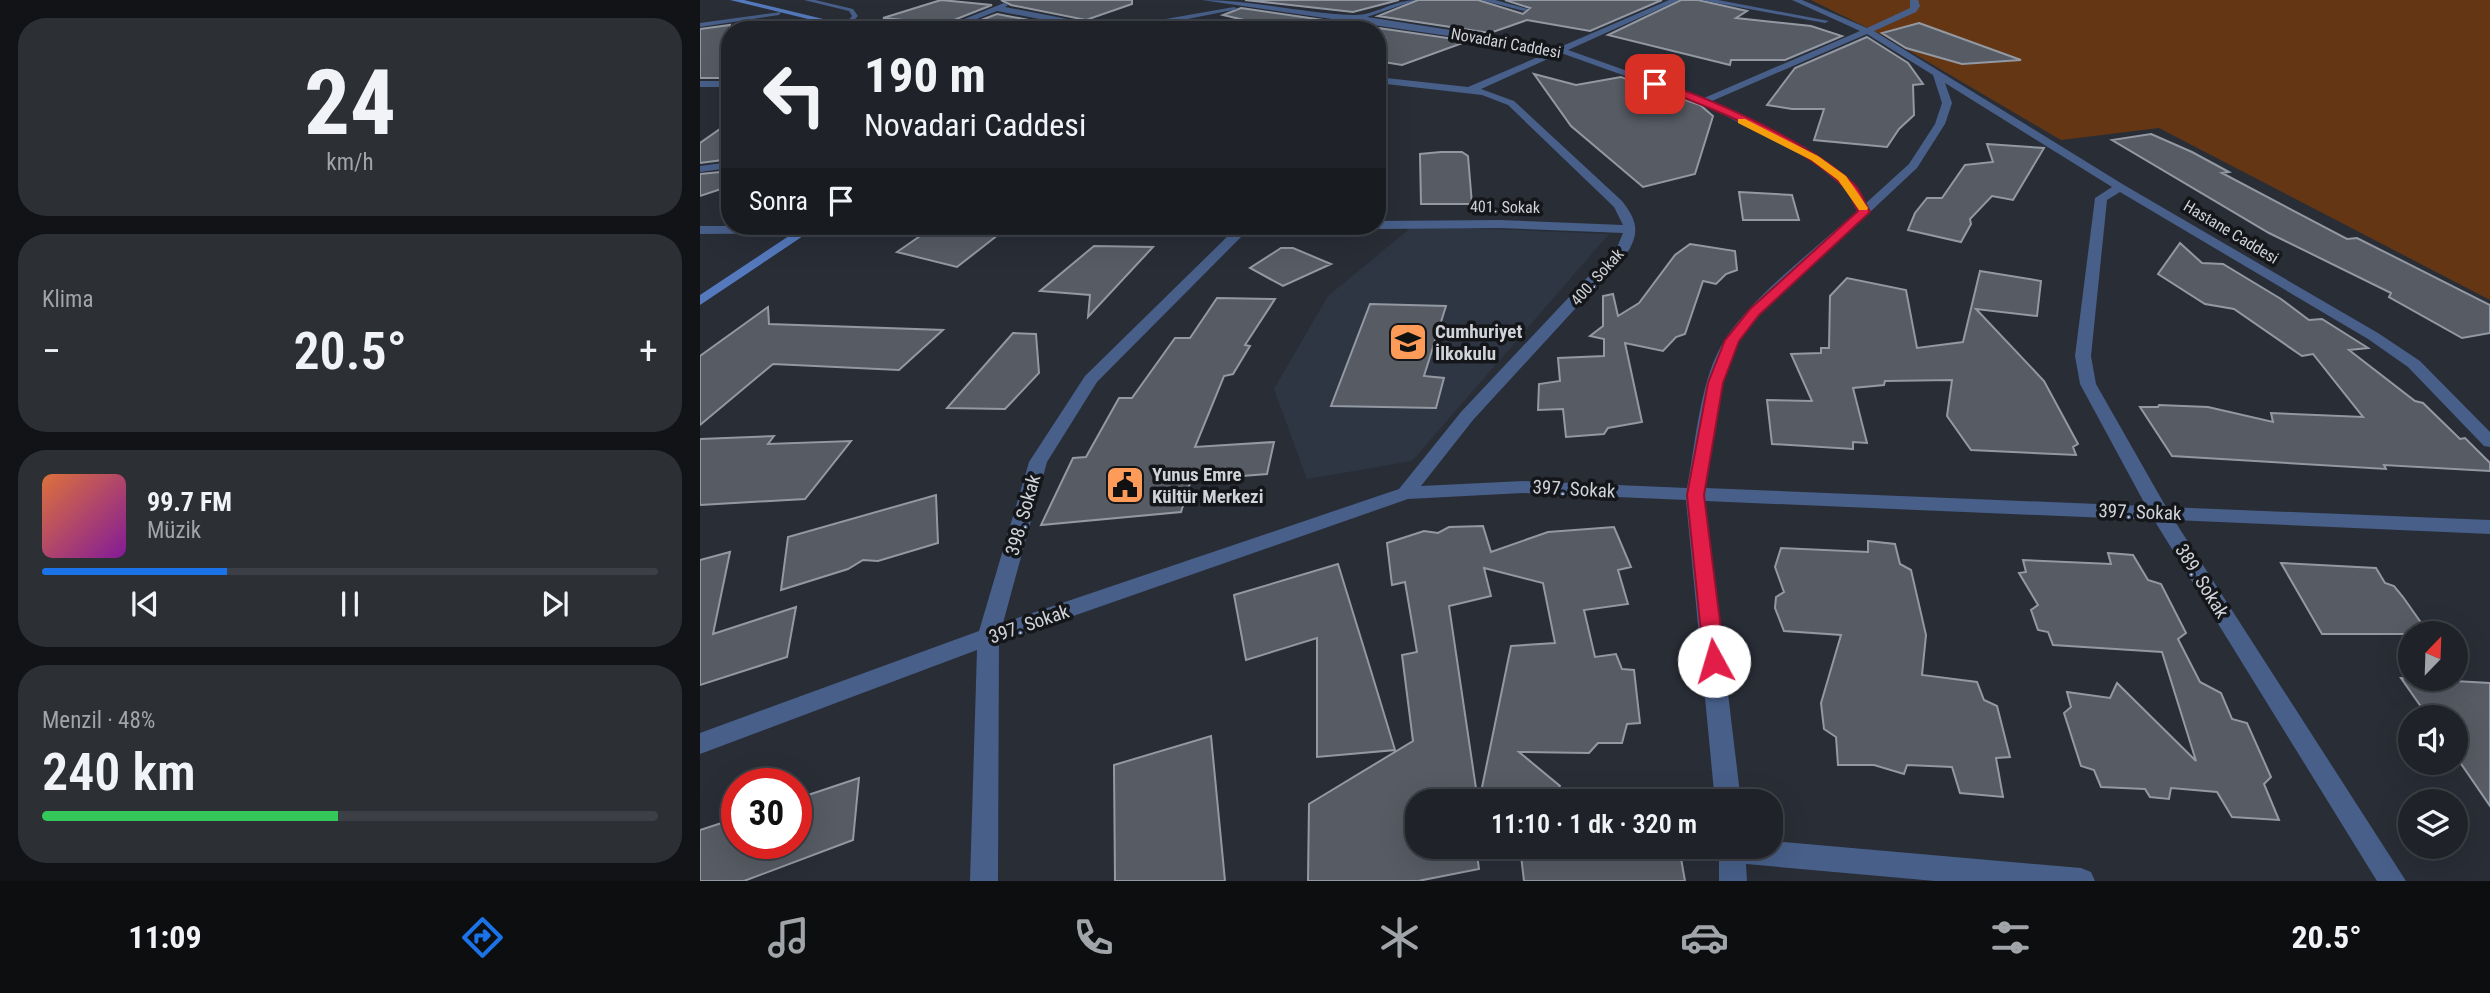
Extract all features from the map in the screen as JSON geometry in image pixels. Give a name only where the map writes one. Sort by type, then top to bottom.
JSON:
[{"type":"main road","points":[[734,0],[820,21]]},
{"type":"main road","points":[[700,301],[799,235]]},
{"type":"street","points":[[963,21],[1018,0]]},
{"type":"street","name":"Novadari Caddesi","points":[[1206,0],[1374,21]]},
{"type":"street","points":[[1357,18],[1412,0]]},
{"type":"street","points":[[1485,0],[1524,9]]},
{"type":"street","points":[[1470,90],[1556,49],[1675,0]]},
{"type":"street","points":[[1705,0],[1816,18],[1869,32]]},
{"type":"street","points":[[1796,0],[1869,32]]},
{"type":"street","points":[[1704,101],[1869,32],[1913,10],[1916,6],[1914,0]]},
{"type":"street","points":[[1166,21],[1252,5]]},
{"type":"street","points":[[995,8],[1064,21]]},
{"type":"street","name":"Novadari Caddesi","points":[[1386,23],[1556,49],[1704,101],[1815,158],[1852,188],[1864,212]]},
{"type":"street","name":"Hastane Caddesi","points":[[1869,32],[2120,187],[2399,352],[2490,442]]},
{"type":"street","points":[[1727,789],[1695,495],[1715,383],[1732,340],[1755,312],[1913,166],[1940,124],[1947,103],[1937,74]]},
{"type":"street","name":"400. Sokak","points":[[1386,80],[1492,94],[1511,103],[1618,204],[1631,222],[1625,247],[1467,416],[1406,493]]},
{"type":"street","points":[[700,84],[721,84]]},
{"type":"street","points":[[700,169],[721,166]]},
{"type":"street","name":"389. Sokak","points":[[2120,187],[2101,198],[2084,369],[2088,384],[2159,512],[2392,881]]},
{"type":"street","name":"401. Sokak","points":[[1386,225],[1500,224],[1631,229]]},
{"type":"street","points":[[700,230],[721,230]]},
{"type":"street","name":"398. Sokak","points":[[984,881],[988,638],[1038,462],[1091,379],[1236,235]]},
{"type":"street","name":"397. Sokak","points":[[700,744],[988,638],[1406,493],[1523,487],[2490,527]]},
{"type":"street","points":[[1783,853],[2081,881]]},
{"type":"street","points":[[1733,859],[1733,881]]},
{"type":"lane","points":[[807,0],[852,10],[855,16],[850,21]]},
{"type":"lane","points":[[726,21],[779,13]]},
{"type":"lane","points":[[700,25],[721,22]]},
{"type":"shaded area","points":[[1811,0],[2490,0],[2490,300],[2159,128],[2061,140],[1884,36]]},
{"type":"shaded area","name":"Cumhuriyet İlkokulu","points":[[1413,226],[1609,234],[1412,461],[1307,479],[1274,389],[1328,296]]},
{"type":"building","points":[[941,0],[992,5],[952,21],[883,18]]},
{"type":"building","points":[[1001,0],[1132,0],[1132,4],[1086,20],[1011,5]]},
{"type":"building","points":[[1245,0],[1399,0],[1353,12]]},
{"type":"building","points":[[1418,0],[1478,0],[1523,14],[1530,8],[1505,0],[1662,0],[1590,31],[1527,20],[1490,33],[1378,16]]},
{"type":"building","points":[[1681,0],[1698,0],[1747,11],[1736,18],[1811,26],[1842,36],[1785,60],[1731,60],[1730,65],[1608,35]]},
{"type":"building","points":[[1241,8],[1330,21],[1248,21],[1223,15]]},
{"type":"building","points":[[997,14],[1034,21],[978,21]]},
{"type":"building","points":[[1919,23],[2021,60],[1962,64],[1906,48],[1882,33]]},
{"type":"building","points":[[721,26],[721,78],[700,78],[700,29]]},
{"type":"building","points":[[1386,29],[1468,41],[1402,65],[1386,62]]},
{"type":"building","points":[[1867,37],[1908,63],[1923,84],[1913,85],[1914,115],[1899,129],[1887,147],[1814,140],[1824,109],[1792,109],[1767,105],[1795,68]]},
{"type":"building","points":[[1534,74],[1576,85],[1621,77],[1700,105],[1713,116],[1695,174],[1643,187],[1571,126]]},
{"type":"building","points":[[721,128],[721,160],[700,163],[700,143]]},
{"type":"building","points":[[2151,134],[2192,152],[2229,172],[2222,173],[2347,239],[2357,238],[2490,305],[2490,333],[2462,338],[2389,297],[2391,293],[2269,233],[2112,140]]},
{"type":"building","points":[[1987,144],[2044,148],[2013,200],[1992,196],[1970,219],[1971,224],[1961,242],[1908,230],[1915,213],[1927,198],[1942,198],[1965,165],[1993,162]]},
{"type":"building","points":[[1462,152],[1468,156],[1472,204],[1421,204],[1420,154]]},
{"type":"building","points":[[721,172],[721,189],[700,196],[700,174]]},
{"type":"building","points":[[1739,192],[1792,195],[1799,220],[1743,220]]},
{"type":"building","points":[[922,235],[998,235],[957,267],[897,252]]},
{"type":"building","points":[[2180,243],[2202,263],[2223,264],[2281,299],[2309,320],[2322,319],[2368,348],[2349,350],[2415,401],[2423,403],[2460,439],[2465,438],[2490,463],[2490,471],[2384,465],[2386,469],[2172,456],[2140,407],[2208,407],[2273,422],[2271,413],[2363,417],[2313,354],[2302,356],[2234,309],[2205,304],[2158,274]]},
{"type":"building","points":[[1690,244],[1735,251],[1737,270],[1726,274],[1716,284],[1703,281],[1685,334],[1676,337],[1663,351],[1625,343],[1642,422],[1608,428],[1604,434],[1566,437],[1563,409],[1538,410],[1539,384],[1560,381],[1558,358],[1604,356],[1604,339],[1590,336],[1603,326],[1603,296],[1613,294],[1618,316],[1639,303],[1675,255]]},
{"type":"building","points":[[1094,246],[1153,247],[1088,317],[1090,295],[1040,291]]},
{"type":"building","points":[[1281,248],[1293,248],[1331,264],[1283,286],[1250,268]]},
{"type":"building","points":[[1980,271],[2041,281],[2037,316],[1976,309],[2044,381],[2078,444],[2073,447],[2076,455],[1971,450],[1947,416],[1952,380],[1885,381],[1884,385],[1853,388],[1867,443],[1853,442],[1853,449],[1772,444],[1767,400],[1812,401],[1791,354],[1821,353],[1821,348],[1829,348],[1830,296],[1847,278],[1906,290],[1917,348],[1963,342]]},
{"type":"building","points":[[1217,298],[1275,299],[1245,345],[1250,346],[1233,374],[1224,376],[1195,447],[1274,442],[1267,474],[1191,480],[1181,512],[1041,525],[1073,458],[1086,457],[1119,398],[1132,398],[1175,338],[1190,338]]},
{"type":"building","points":[[1370,304],[1446,306],[1424,376],[1444,378],[1436,408],[1331,406]]},
{"type":"building","points":[[768,307],[769,324],[943,330],[899,370],[773,364],[700,425],[700,356]]},
{"type":"building","points":[[1013,333],[1036,334],[1039,373],[1005,409],[947,408]]},
{"type":"building","points":[[774,436],[768,444],[851,441],[805,499],[700,505],[700,439]]},
{"type":"building","points":[[936,495],[938,543],[878,561],[863,560],[848,569],[781,590],[788,537]]},
{"type":"building","points":[[1483,526],[1491,552],[1548,532],[1614,527],[1631,567],[1618,570],[1628,604],[1584,610],[1595,657],[1616,654],[1622,669],[1634,670],[1640,723],[1627,724],[1622,743],[1598,743],[1589,753],[1519,752],[1560,786],[1558,789],[1482,789],[1511,646],[1555,643],[1543,583],[1484,568],[1491,596],[1449,606],[1476,789],[1405,789],[1405,859],[1478,859],[1479,869],[1418,881],[1308,881],[1309,804],[1413,741],[1402,655],[1417,652],[1405,582],[1392,585],[1387,543],[1424,531],[1438,533],[1449,527]]},
{"type":"building","points":[[1868,541],[1895,544],[1900,564],[1911,570],[1926,635],[1922,675],[1977,682],[1984,700],[1997,706],[2010,757],[1996,758],[2003,797],[1960,793],[1952,767],[1907,765],[1904,774],[1874,765],[1838,765],[1836,737],[1824,729],[1821,703],[1841,635],[1784,631],[1775,608],[1776,597],[1784,592],[1775,567],[1781,548],[1868,552]]},
{"type":"building","points":[[730,552],[713,634],[796,607],[787,657],[700,685],[700,560]]},
{"type":"building","points":[[2108,553],[2133,555],[2148,580],[2161,584],[2186,633],[2178,639],[2200,682],[2221,693],[2232,719],[2247,723],[2271,777],[2264,784],[2279,820],[2232,817],[2217,792],[2171,788],[2169,799],[2150,797],[2145,789],[2101,787],[2094,770],[2081,766],[2064,713],[2071,707],[2067,692],[2110,698],[2117,683],[2196,761],[2162,652],[2053,645],[2048,632],[2038,630],[2031,610],[2038,605],[2019,573],[2026,572],[2023,560],[2111,564]]},
{"type":"building","points":[[2281,563],[2376,568],[2385,583],[2394,586],[2420,621],[2398,621],[2398,634],[2322,634]]},
{"type":"building","points":[[1338,564],[1395,750],[1317,757],[1317,638],[1246,660],[1234,595]]},
{"type":"building","points":[[2468,682],[2490,683],[2490,806],[2468,774],[2468,705],[2420,705],[2410,691],[2468,691]]},
{"type":"building","points":[[1211,736],[1225,881],[1115,881],[1114,765]]},
{"type":"building","points":[[859,778],[853,840],[812,855],[812,794]]},
{"type":"building","points":[[721,823],[721,859],[802,859],[744,881],[700,881],[700,830]]},
{"type":"building","points":[[1521,859],[1681,859],[1685,881],[1524,881]]},
{"type":"slow traffic","points":[[1742,121],[1815,158],[1852,188],[1863,208]]},
{"type":"place","name":"Cumhuriyet İlkokulu","points":[[1408,342]]},
{"type":"place","name":"Yunus Emre Kültür Merkezi","points":[[1125,485]]},
{"type":"route","points":[[1655,84],[1704,101],[1815,158],[1852,188],[1864,212],[1841,236],[1755,312],[1732,340],[1715,383],[1695,495],[1714,661]]}]
